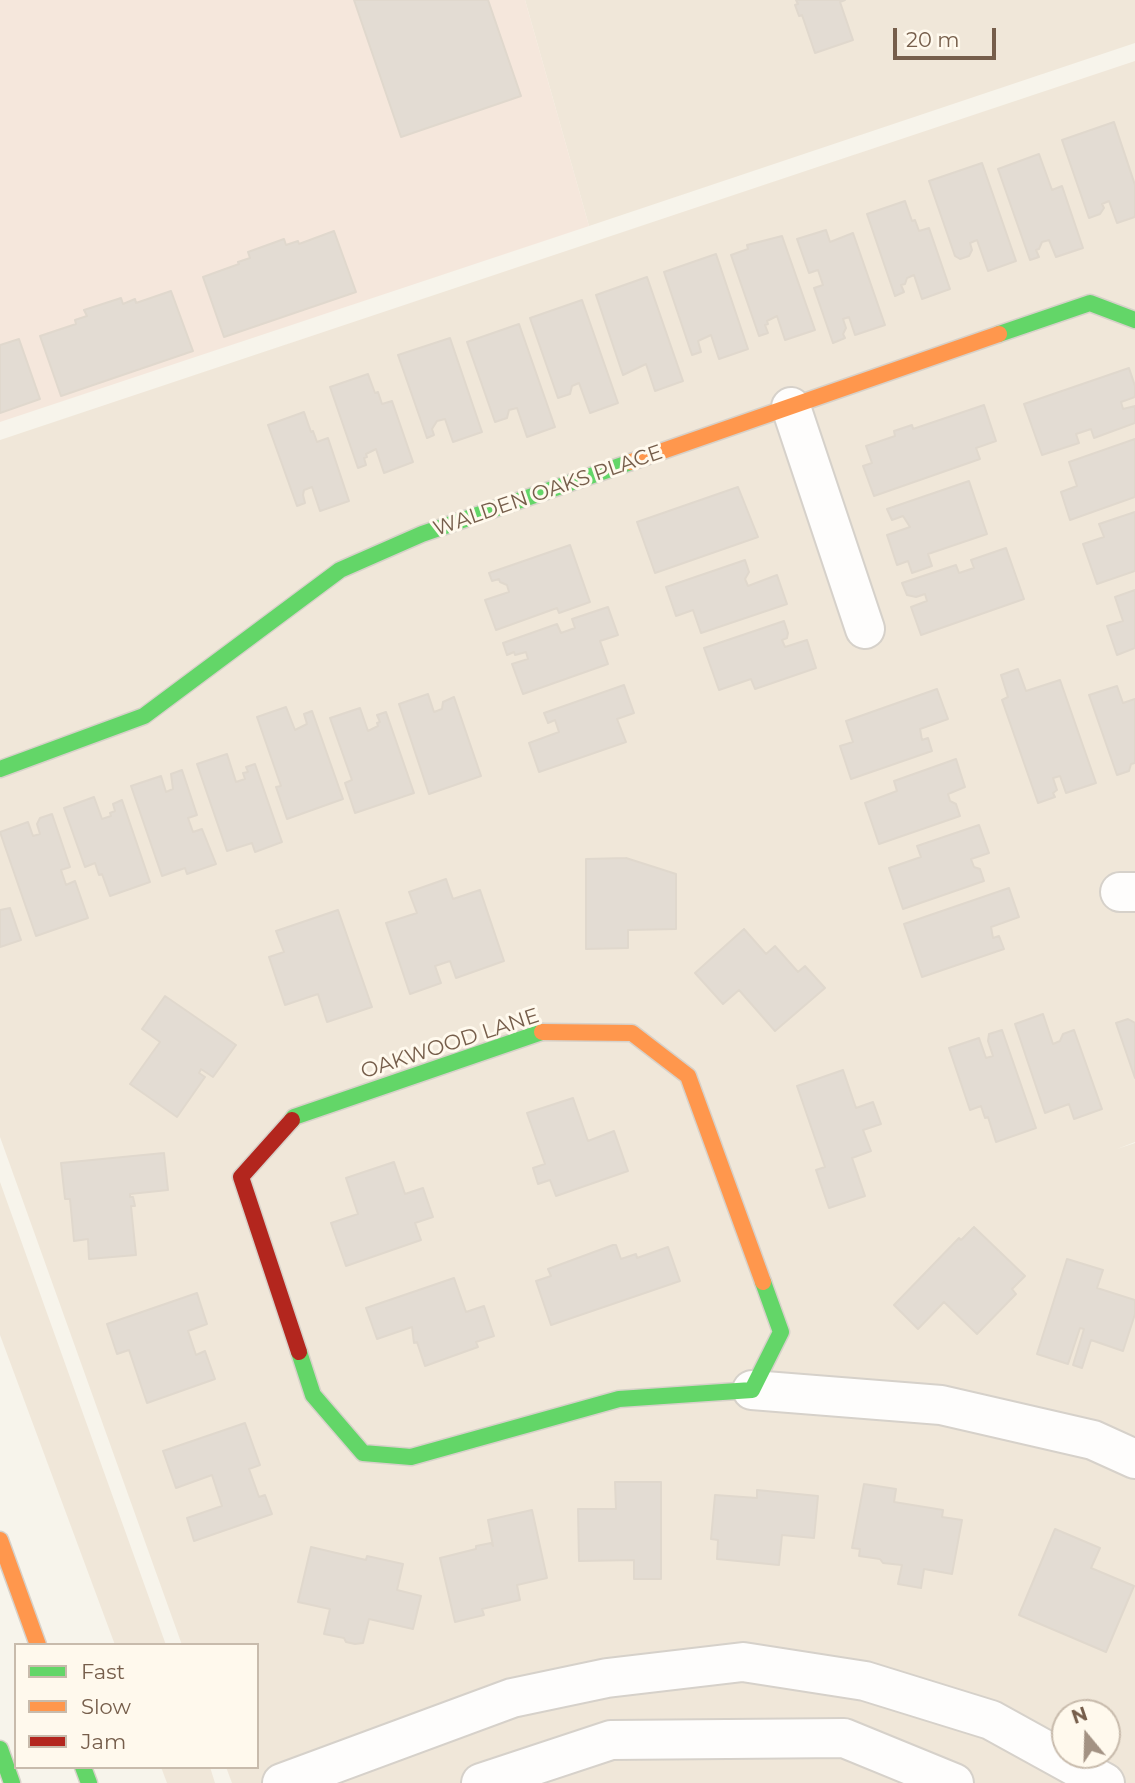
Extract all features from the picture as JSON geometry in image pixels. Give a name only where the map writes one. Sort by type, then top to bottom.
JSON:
[{"type":"street","name":"WALDEN OAKS PLACE","points":[[0,769],[144,716],[340,570],[422,534],[1090,303],[1135,320]]},
{"type":"street","points":[[791,407],[865,629]]},
{"type":"street","name":"OAKWOOD LANE","points":[[542,1032],[632,1033],[688,1076],[781,1332],[752,1390],[619,1399],[411,1457],[363,1453],[313,1395],[241,1177],[294,1117],[542,1032]]},
{"type":"street","points":[[752,1390],[941,1405],[1093,1440],[1135,1459]]},
{"type":"street","points":[[0,1540],[37,1643]]},
{"type":"street","points":[[282,1783],[512,1698],[607,1678],[743,1662],[865,1681],[991,1720],[1105,1783]]},
{"type":"street","points":[[481,1783],[611,1740],[845,1738],[954,1783]]},
{"type":"street","points":[[0,1749],[12,1783]]},
{"type":"shaded area","points":[[0,0],[525,0],[589,226],[0,422]]},
{"type":"shaded area","points":[[525,0],[1135,0],[1135,43],[589,226]]},
{"type":"shaded area","points":[[1135,61],[1135,1142],[1117,1149],[1135,1143],[1135,1783],[232,1783],[227,1769],[259,1769],[259,1643],[181,1643],[0,1137],[0,440]]},
{"type":"shaded area","points":[[0,1182],[165,1643],[114,1643],[0,1335]]},
{"type":"shaded area","points":[[162,1769],[211,1769],[215,1783],[167,1783]]},
{"type":"building","points":[[354,0],[488,0],[521,96],[401,137]]},
{"type":"building","points":[[796,0],[845,0],[840,2],[853,40],[815,53],[802,15],[799,16],[795,5],[798,4]]},
{"type":"building","points":[[1114,122],[1135,185],[1135,217],[1117,223],[1109,201],[1102,204],[1104,208],[1100,214],[1089,218],[1062,140]]},
{"type":"building","points":[[1039,154],[1052,190],[1062,186],[1083,248],[1056,257],[1049,240],[1042,242],[1036,250],[1039,257],[1030,260],[998,169]]},
{"type":"building","points":[[982,163],[1016,261],[988,271],[977,240],[970,243],[972,250],[969,256],[960,259],[955,256],[929,181]]},
{"type":"building","points":[[905,201],[912,221],[915,220],[919,231],[929,228],[950,289],[922,299],[914,275],[901,285],[904,292],[895,296],[867,214]]},
{"type":"building","points":[[826,230],[830,242],[853,233],[885,325],[855,335],[849,317],[843,319],[845,338],[833,343],[814,288],[823,285],[818,270],[809,273],[797,239]]},
{"type":"building","points":[[334,231],[356,292],[224,337],[203,277],[250,258],[248,252],[284,239],[286,245],[298,241],[299,244]]},
{"type":"building","points":[[782,236],[815,330],[785,340],[777,316],[767,321],[768,324],[765,325],[768,333],[759,336],[731,255],[748,249],[747,245]]},
{"type":"building","points":[[716,254],[748,349],[719,359],[711,335],[698,341],[701,352],[692,355],[664,272]]},
{"type":"building","points":[[647,277],[683,381],[655,391],[646,364],[623,375],[596,295]]},
{"type":"building","points":[[171,291],[193,351],[61,396],[40,336],[76,324],[75,320],[87,316],[84,310],[121,298],[123,304],[135,299],[136,303]]},
{"type":"building","points":[[582,300],[618,403],[590,413],[579,383],[572,386],[570,394],[558,398],[530,318]]},
{"type":"building","points":[[519,324],[555,427],[527,437],[517,408],[509,410],[507,418],[495,422],[467,342]]},
{"type":"building","points":[[450,338],[482,432],[453,442],[445,419],[437,421],[432,429],[434,435],[427,438],[398,355]]},
{"type":"building","points":[[19,339],[40,399],[0,413],[0,345]]},
{"type":"building","points":[[1129,368],[1135,386],[1135,397],[1121,402],[1123,409],[1135,406],[1135,423],[1094,438],[1091,429],[1076,434],[1079,443],[1042,455],[1024,404]]},
{"type":"building","points":[[368,374],[382,404],[392,401],[413,462],[384,473],[376,449],[366,454],[366,465],[358,468],[330,387]]},
{"type":"building","points":[[984,405],[996,441],[976,448],[980,459],[874,496],[863,466],[872,463],[866,446],[895,436],[894,431],[912,425],[913,429]]},
{"type":"building","points":[[304,412],[317,442],[328,438],[349,501],[320,511],[312,487],[304,490],[305,503],[297,506],[268,425]]},
{"type":"building","points":[[1135,439],[1135,497],[1070,520],[1061,492],[1077,486],[1069,462]]},
{"type":"building","points":[[969,481],[987,534],[928,554],[932,566],[912,573],[908,561],[897,565],[887,535],[910,527],[903,516],[892,520],[887,509]]},
{"type":"building","points":[[738,487],[758,537],[655,573],[637,522]]},
{"type":"building","points":[[1135,512],[1135,571],[1097,584],[1083,544],[1104,537],[1099,524]]},
{"type":"building","points":[[570,545],[590,602],[559,613],[557,608],[496,630],[485,600],[509,592],[507,585],[499,579],[492,581],[489,573]]},
{"type":"building","points":[[1006,548],[1024,599],[921,635],[911,607],[927,601],[925,594],[916,597],[907,595],[902,583],[956,565],[959,573],[974,568],[971,560]]},
{"type":"building","points":[[745,560],[749,572],[745,579],[748,586],[777,575],[787,604],[701,633],[693,610],[676,616],[666,587]]},
{"type":"building","points":[[1135,590],[1135,648],[1117,655],[1107,626],[1123,621],[1115,597]]},
{"type":"building","points":[[608,607],[618,635],[600,641],[608,664],[523,694],[512,664],[528,659],[526,652],[507,655],[503,643],[557,624],[561,633],[575,628],[572,619]]},
{"type":"building","points":[[784,621],[788,633],[787,638],[782,640],[785,647],[807,640],[816,668],[755,689],[751,679],[719,690],[704,648]]},
{"type":"building","points":[[1018,669],[1026,691],[1060,680],[1096,783],[1066,793],[1060,776],[1053,778],[1057,790],[1053,793],[1055,797],[1038,803],[1002,700],[1008,697],[1001,675]]},
{"type":"building","points":[[624,685],[634,713],[617,719],[626,742],[539,772],[529,743],[559,732],[555,720],[548,723],[544,713]]},
{"type":"building","points":[[1117,686],[1123,703],[1135,699],[1135,763],[1131,764],[1129,771],[1117,775],[1089,695]]},
{"type":"building","points":[[937,689],[948,719],[920,729],[922,740],[928,738],[932,751],[851,779],[840,746],[853,742],[846,721]]},
{"type":"building","points":[[428,694],[434,712],[442,709],[443,702],[454,697],[481,776],[429,794],[399,704]]},
{"type":"building","points":[[286,707],[295,730],[307,724],[304,714],[312,711],[343,799],[287,819],[276,787],[281,786],[257,717]]},
{"type":"building","points":[[360,708],[368,731],[378,726],[377,723],[380,722],[377,715],[386,712],[414,793],[355,813],[345,783],[352,780],[330,718]]},
{"type":"building","points":[[227,754],[236,782],[245,779],[243,773],[248,772],[246,767],[255,764],[282,842],[255,852],[252,843],[227,851],[197,764]]},
{"type":"building","points":[[956,759],[965,787],[948,794],[950,801],[956,804],[960,816],[879,844],[865,803],[897,791],[894,781]]},
{"type":"building","points":[[182,770],[197,815],[188,818],[193,832],[202,829],[216,864],[187,874],[185,868],[162,876],[131,786],[161,776],[166,792],[173,789],[171,774]]},
{"type":"building","points":[[94,797],[102,819],[111,816],[110,813],[115,811],[113,804],[122,800],[150,882],[110,896],[95,863],[85,867],[64,808]]},
{"type":"building","points":[[52,814],[70,867],[61,870],[66,885],[75,881],[88,918],[36,936],[0,832],[28,822],[33,836],[40,834],[37,824],[40,818]]},
{"type":"building","points":[[979,825],[989,853],[971,859],[974,867],[980,869],[984,881],[903,909],[889,868],[921,857],[917,846]]},
{"type":"building","points":[[626,858],[676,874],[676,929],[628,930],[628,948],[586,949],[586,859]]},
{"type":"building","points":[[446,879],[453,899],[480,890],[504,961],[456,978],[450,961],[435,966],[441,983],[410,994],[386,923],[417,913],[409,892]]},
{"type":"building","points":[[1009,888],[1019,917],[991,927],[993,938],[999,936],[1004,949],[922,977],[904,924]]},
{"type":"building","points":[[10,908],[21,940],[0,947],[0,910]]},
{"type":"building","points":[[338,910],[372,1007],[327,1022],[318,994],[285,1005],[269,957],[284,952],[276,931]]},
{"type":"building","points":[[744,929],[766,954],[775,946],[798,972],[805,966],[825,988],[775,1031],[739,990],[723,1004],[695,973]]},
{"type":"building","points":[[165,996],[236,1045],[213,1077],[201,1069],[199,1073],[205,1077],[177,1117],[130,1084],[160,1042],[142,1029]]},
{"type":"building","points":[[1043,1014],[1053,1044],[1060,1041],[1063,1034],[1074,1030],[1102,1109],[1074,1119],[1069,1104],[1045,1113],[1015,1024]]},
{"type":"building","points":[[1128,1019],[1135,1023],[1135,1078],[1116,1023]]},
{"type":"building","points":[[1002,1030],[1036,1128],[996,1142],[988,1117],[985,1118],[981,1106],[970,1110],[949,1048],[979,1038],[986,1058],[993,1056],[988,1041],[989,1034]]},
{"type":"building","points":[[843,1070],[856,1108],[873,1102],[881,1124],[863,1130],[871,1151],[852,1158],[865,1196],[829,1208],[816,1170],[825,1167],[797,1086]]},
{"type":"building","points":[[573,1098],[588,1141],[614,1131],[628,1171],[556,1196],[550,1180],[538,1184],[533,1168],[545,1164],[527,1113]]},
{"type":"building","points":[[164,1153],[168,1190],[130,1194],[135,1206],[131,1206],[136,1255],[89,1259],[88,1239],[74,1241],[70,1199],[65,1199],[61,1163]]},
{"type":"building","points":[[394,1162],[405,1194],[423,1188],[433,1217],[415,1223],[421,1240],[346,1266],[331,1223],[358,1214],[346,1178]]},
{"type":"building","points":[[974,1227],[1025,1276],[1012,1289],[1016,1294],[977,1334],[944,1302],[918,1329],[894,1305],[959,1238],[961,1240]]},
{"type":"building","points":[[616,1245],[621,1259],[636,1254],[637,1258],[668,1247],[680,1281],[551,1325],[536,1281],[551,1276],[548,1269]]},
{"type":"building","points":[[1067,1259],[1103,1270],[1097,1288],[1135,1300],[1135,1314],[1123,1351],[1091,1340],[1082,1368],[1073,1365],[1084,1329],[1080,1328],[1068,1364],[1037,1354]]},
{"type":"building","points":[[454,1278],[466,1312],[484,1306],[494,1336],[476,1342],[478,1347],[425,1366],[417,1342],[414,1343],[412,1327],[377,1339],[366,1308]]},
{"type":"building","points":[[197,1293],[207,1324],[188,1331],[196,1355],[205,1351],[215,1379],[147,1403],[129,1350],[117,1354],[107,1324]]},
{"type":"building","points":[[245,1423],[260,1465],[249,1469],[259,1497],[265,1495],[272,1514],[194,1541],[187,1518],[222,1506],[212,1475],[176,1488],[163,1451]]},
{"type":"building","points":[[615,1482],[661,1482],[661,1579],[634,1579],[634,1560],[579,1561],[578,1509],[616,1509]]},
{"type":"building","points":[[864,1484],[896,1489],[894,1502],[943,1510],[942,1517],[962,1520],[952,1574],[924,1569],[921,1588],[898,1584],[902,1565],[859,1556],[860,1549],[852,1548]]},
{"type":"building","points":[[757,1490],[818,1496],[814,1538],[782,1535],[779,1565],[717,1559],[718,1540],[711,1539],[715,1495],[757,1498]]},
{"type":"building","points":[[532,1510],[547,1578],[517,1585],[520,1600],[482,1609],[484,1615],[455,1622],[440,1558],[476,1549],[476,1546],[491,1543],[493,1546],[488,1520]]},
{"type":"building","points":[[1055,1529],[1100,1548],[1091,1568],[1134,1586],[1106,1652],[1019,1615]]},
{"type":"building","points":[[311,1547],[366,1560],[367,1556],[403,1564],[397,1590],[421,1596],[413,1629],[369,1619],[363,1643],[346,1642],[344,1638],[324,1634],[330,1609],[298,1602]]},
{"type":"traffic: fast","points":[[999,334],[1090,303],[1135,320]]},
{"type":"traffic: fast","points":[[0,769],[144,716],[340,570],[422,534],[631,462]]},
{"type":"traffic: fast","points":[[292,1120],[294,1117],[542,1032]]},
{"type":"traffic: fast","points":[[299,1352],[313,1395],[363,1453],[411,1457],[619,1399],[752,1390],[781,1332],[763,1282]]},
{"type":"traffic: fast","points":[[0,1749],[12,1783]]},
{"type":"traffic: fast","points":[[84,1769],[89,1783]]},
{"type":"traffic: slow","points":[[631,462],[999,334]]},
{"type":"traffic: slow","points":[[542,1032],[632,1033],[688,1076],[763,1282]]},
{"type":"traffic: slow","points":[[0,1540],[37,1643]]},
{"type":"traffic: jam","points":[[292,1120],[241,1177],[299,1352]]}]
